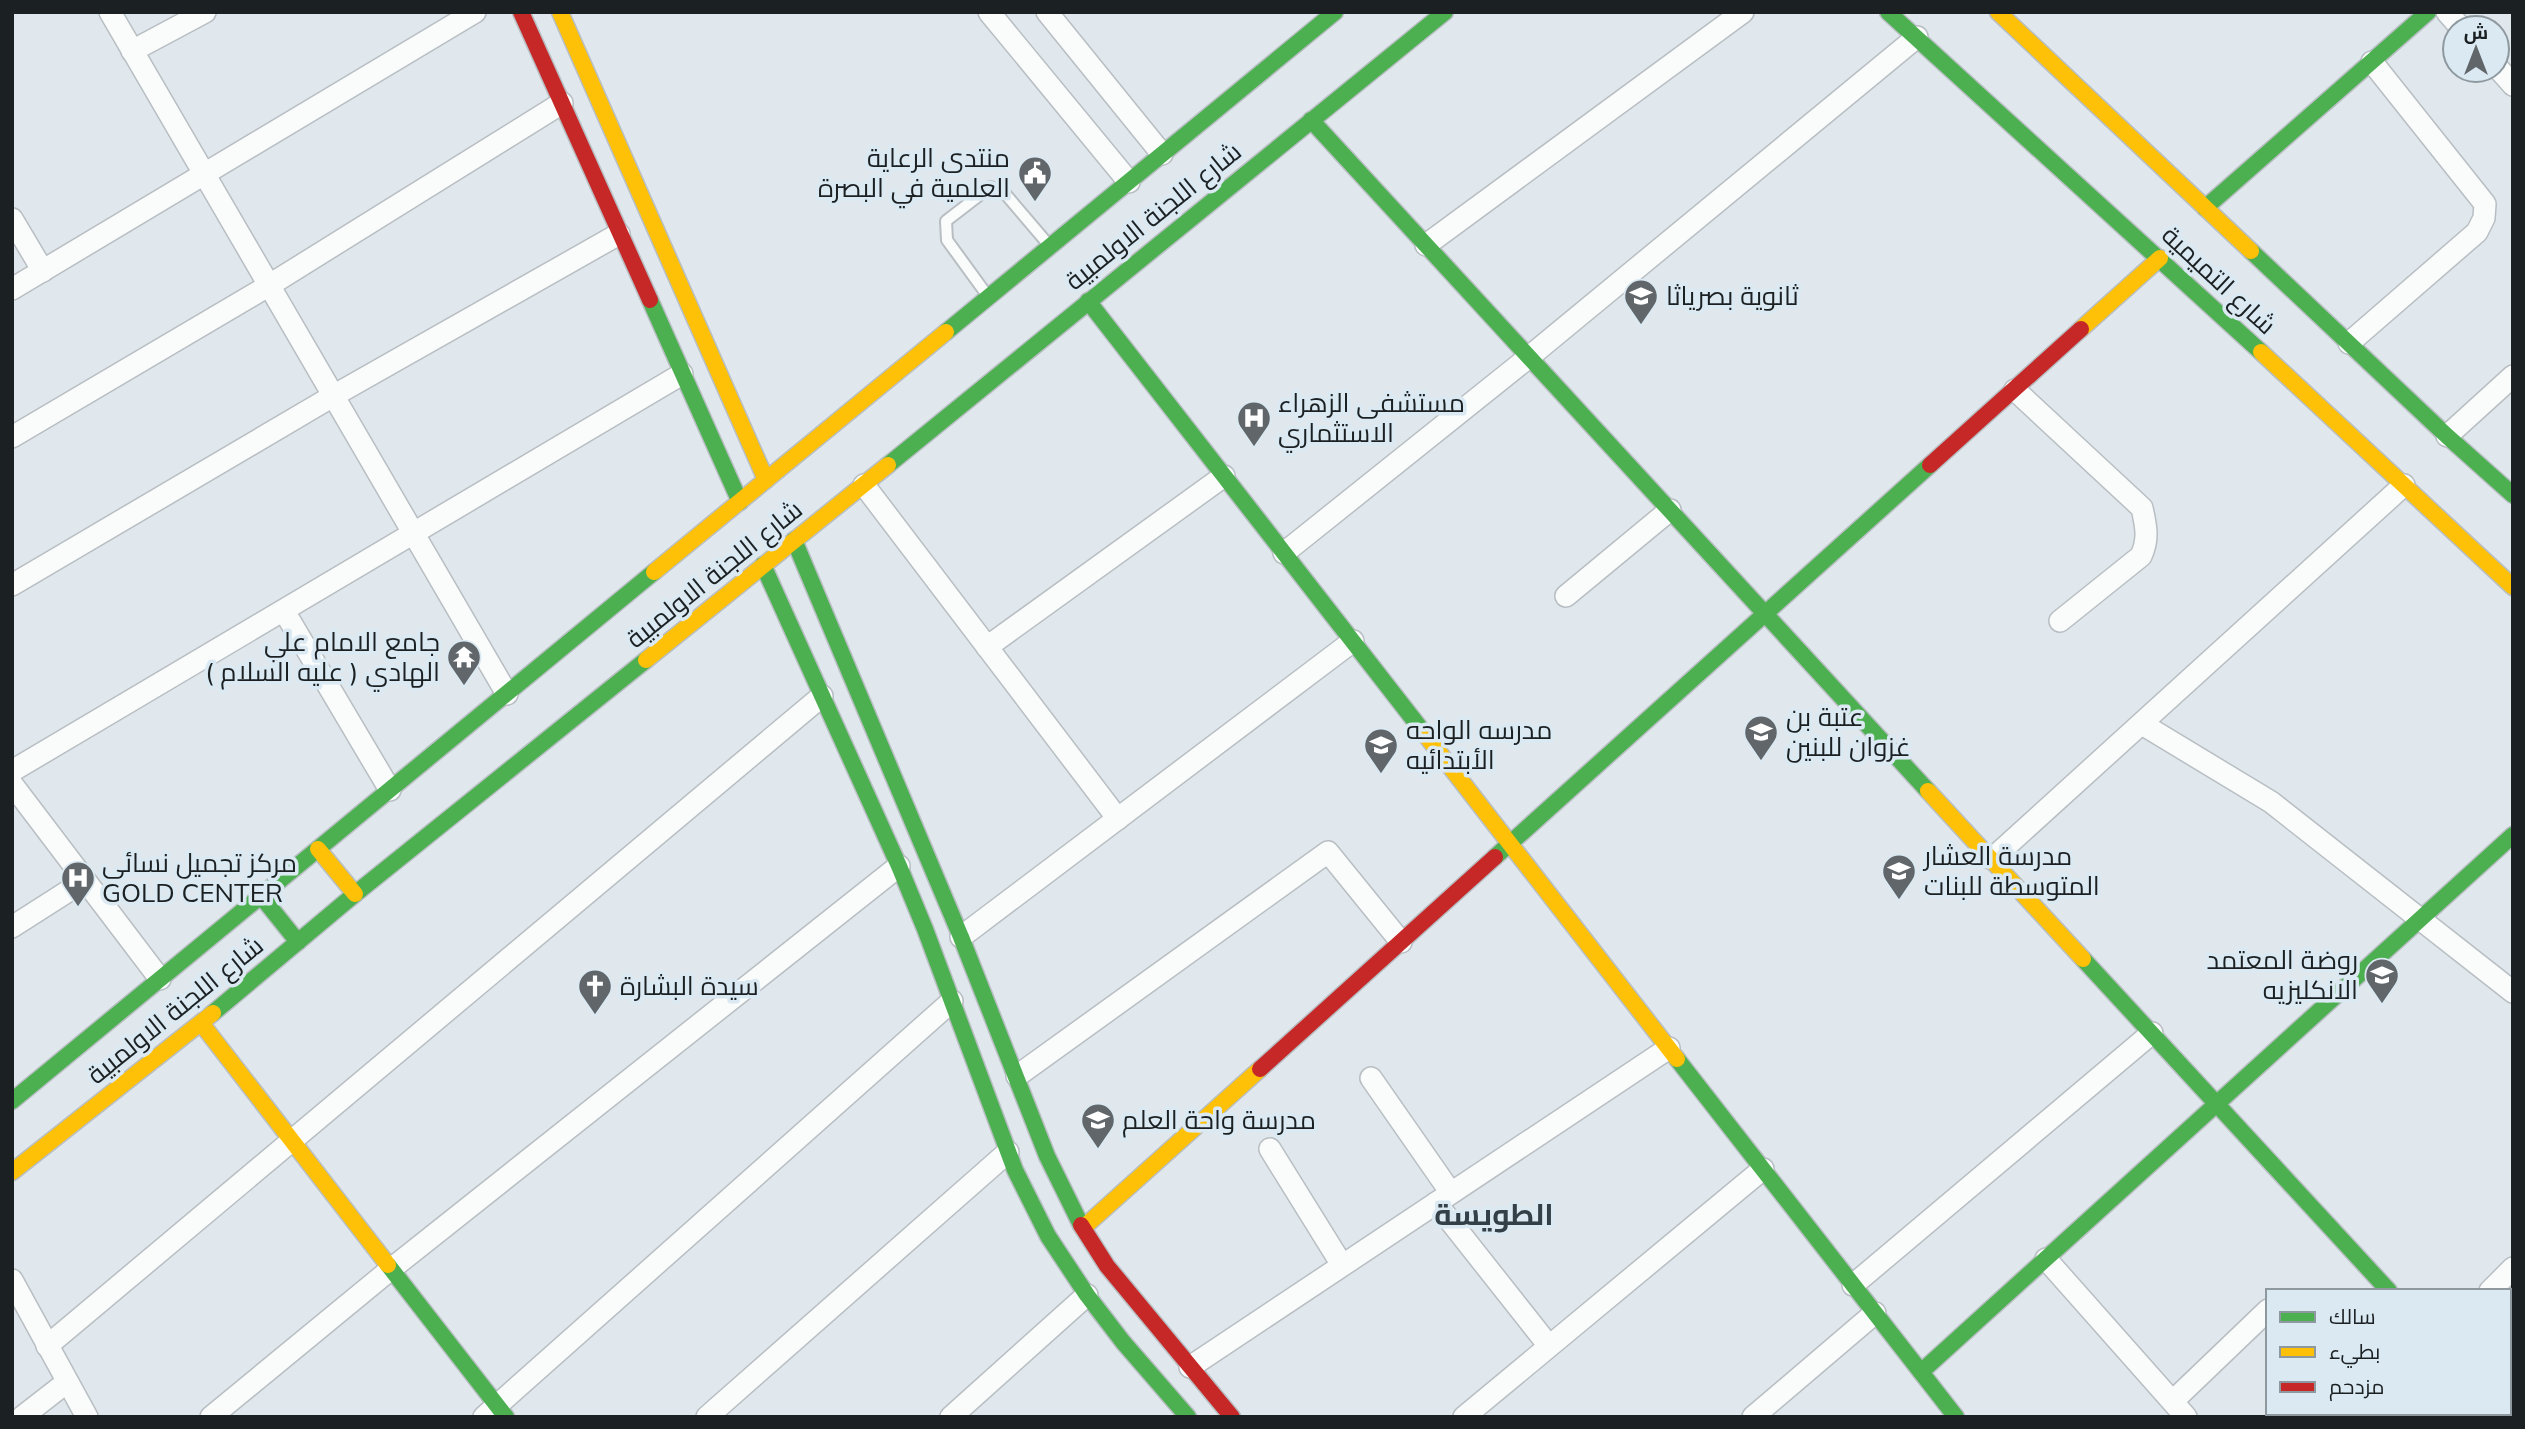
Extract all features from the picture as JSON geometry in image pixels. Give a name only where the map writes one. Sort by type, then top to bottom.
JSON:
[{"type":"main road","points":[[521,12],[620,234],[644,247],[766,481]]},
{"type":"main road","points":[[560,12],[644,247],[682,374],[740,502]]},
{"type":"main road","name":"شارع اللجنة الاولمبية","points":[[12,1101],[1335,12]]},
{"type":"main road","name":"شارع اللجنة الاولمبية","points":[[12,1172],[201,1023],[355,894],[864,485],[1445,12]]},
{"type":"main road","name":"شارع التميمية","points":[[1888,12],[2160,258],[2513,587]]},
{"type":"main road","name":"شارع التميمية","points":[[1998,12],[2447,436],[2513,495]]},
{"type":"main road","points":[[2206,208],[2428,12]]},
{"type":"main road","points":[[1311,120],[2387,1289]]},
{"type":"main road","points":[[1083,1228],[2160,258]]},
{"type":"main road","points":[[1088,301],[1955,1417]]},
{"type":"main road","points":[[794,540],[1017,1076],[1026,1161],[1083,1228],[1107,1266],[1232,1417]]},
{"type":"main road","points":[[762,565],[899,866],[951,1001],[1026,1161],[1048,1236],[1087,1295],[1183,1415]]},
{"type":"main road","points":[[1921,1373],[2513,835]]},
{"type":"main road","points":[[318,849],[355,894]]},
{"type":"main road","points":[[261,896],[298,942]]},
{"type":"main road","points":[[201,1023],[391,1269],[496,1413]]},
{"type":"street","points":[[110,12],[507,694]]},
{"type":"street","points":[[132,51],[205,12]]},
{"type":"street","points":[[12,289],[475,12]]},
{"type":"street","points":[[989,12],[1129,182]]},
{"type":"street","points":[[1047,12],[1162,154]]},
{"type":"street","points":[[1426,245],[1743,12]]},
{"type":"street","points":[[1284,553],[1530,357],[1917,37]]},
{"type":"street","points":[[2349,343],[2477,232],[2485,212],[2485,204],[2372,61]]},
{"type":"street","points":[[12,437],[268,286],[562,103]]},
{"type":"street","points":[[12,219],[43,271]]},
{"type":"street","points":[[12,584],[620,234]]},
{"type":"street","points":[[12,771],[682,374]]},
{"type":"street","points":[[2447,436],[2513,376]]},
{"type":"street","points":[[2015,390],[2142,508],[2146,526],[2147,544],[2141,556],[2060,621]]},
{"type":"street","points":[[987,647],[1224,476]]},
{"type":"street","points":[[864,485],[1118,818]]},
{"type":"street","points":[[1992,859],[2404,485]]},
{"type":"street","points":[[1566,596],[1670,510]]},
{"type":"street","points":[[284,611],[390,790]]},
{"type":"street","points":[[961,937],[1353,641]]},
{"type":"street","points":[[47,1346],[822,696]]},
{"type":"street","points":[[2142,724],[2271,802],[2513,992]]},
{"type":"street","points":[[12,784],[160,979]]},
{"type":"street","points":[[1017,1076],[1328,852],[1401,942]]},
{"type":"street","points":[[211,1417],[391,1269],[899,866]]},
{"type":"street","points":[[12,927],[85,881]]},
{"type":"street","points":[[496,1413],[951,1001]]},
{"type":"street","points":[[1853,1285],[2152,1033]]},
{"type":"street","points":[[1190,1367],[1669,1048]]},
{"type":"street","points":[[1371,1078],[1444,1198],[1549,1346]]},
{"type":"street","points":[[1269,1149],[1342,1265]]},
{"type":"street","points":[[707,1417],[1026,1161]]},
{"type":"street","points":[[1470,1415],[1763,1169]]},
{"type":"street","points":[[2046,1259],[2179,1409],[2266,1312]]},
{"type":"street","points":[[2492,1289],[2513,1268]]},
{"type":"street","points":[[12,1280],[87,1417]]},
{"type":"street","points":[[951,1417],[1087,1295]]},
{"type":"street","points":[[1753,1417],[1875,1313]]},
{"type":"street","points":[[22,1417],[67,1382]]},
{"type":"lane","points":[[988,298],[947,240],[946,221],[990,187],[1002,190],[1050,247]]},
{"type":"traffic: fast","points":[[946,332],[1335,12]]},
{"type":"traffic: fast","points":[[888,465],[1445,12]]},
{"type":"traffic: fast","points":[[1888,12],[2261,352]]},
{"type":"traffic: fast","points":[[2205,208],[2428,12]]},
{"type":"traffic: fast","points":[[1311,120],[1928,791]]},
{"type":"traffic: fast","points":[[2251,251],[2513,495]]},
{"type":"traffic: fast","points":[[650,300],[740,502]]},
{"type":"traffic: fast","points":[[1088,301],[1424,733]]},
{"type":"traffic: fast","points":[[1495,857],[1930,465]]},
{"type":"traffic: fast","points":[[794,540],[961,937],[1047,1156],[1081,1225]]},
{"type":"traffic: fast","points":[[763,565],[899,866],[1015,1170],[1048,1236],[1087,1295],[1123,1342],[1188,1417]]},
{"type":"traffic: fast","points":[[12,1101],[654,572]]},
{"type":"traffic: fast","points":[[213,1013],[355,894],[646,660]]},
{"type":"traffic: fast","points":[[1921,1372],[2513,835]]},
{"type":"traffic: fast","points":[[261,896],[298,942]]},
{"type":"traffic: fast","points":[[2083,959],[2387,1289]]},
{"type":"traffic: fast","points":[[1677,1059],[1956,1417]]},
{"type":"traffic: fast","points":[[388,1265],[506,1417]]},
{"type":"traffic: slow","points":[[560,12],[766,480]]},
{"type":"traffic: slow","points":[[1998,12],[2251,251]]},
{"type":"traffic: slow","points":[[2081,329],[2160,258]]},
{"type":"traffic: slow","points":[[654,572],[946,332]]},
{"type":"traffic: slow","points":[[2261,352],[2513,587]]},
{"type":"traffic: slow","points":[[646,660],[888,465]]},
{"type":"traffic: slow","points":[[1424,733],[1677,1059]]},
{"type":"traffic: slow","points":[[1928,791],[2083,959]]},
{"type":"traffic: slow","points":[[318,849],[355,894]]},
{"type":"traffic: slow","points":[[12,1172],[213,1013]]},
{"type":"traffic: slow","points":[[201,1023],[388,1265]]},
{"type":"traffic: slow","points":[[1083,1228],[1260,1069]]},
{"type":"traffic: jam","points":[[521,12],[650,300]]},
{"type":"traffic: jam","points":[[1930,465],[2081,329]]},
{"type":"traffic: jam","points":[[1260,1069],[1495,857]]},
{"type":"traffic: jam","points":[[1081,1225],[1107,1266],[1232,1417]]},
{"type":"place","name":"منتدى الرعاية العلمية في البصرة","points":[[1035,203]]},
{"type":"place","name":"ثانوية بصرياثا","points":[[1641,326]]},
{"type":"place","name":"مستشفى الزهراء الاستثماري","points":[[1254,448]]},
{"type":"place","name":"جامع الامام علي الهادي ( عليه السلام )","points":[[464,687]]},
{"type":"place","name":"عتبة بن غزوان للبنين","points":[[1761,762]]},
{"type":"place","name":"مدرسه الواحه الأبتدائيه","points":[[1381,775]]},
{"type":"place","name":"مدرسة العشار المتوسطة للبنات","points":[[1899,901]]},
{"type":"place","name":"مركز تجميل نسائي GOLD CENTER","points":[[78,908]]},
{"type":"place","name":"روضة المعتمد الانكليزيه","points":[[2382,1005]]},
{"type":"place","name":"سيدة البشارة","points":[[595,1016]]},
{"type":"place","name":"مدرسة واحة العلم","points":[[1098,1150]]},
{"type":"district","name":"الطويسة","points":[[1494,1215]]}]
